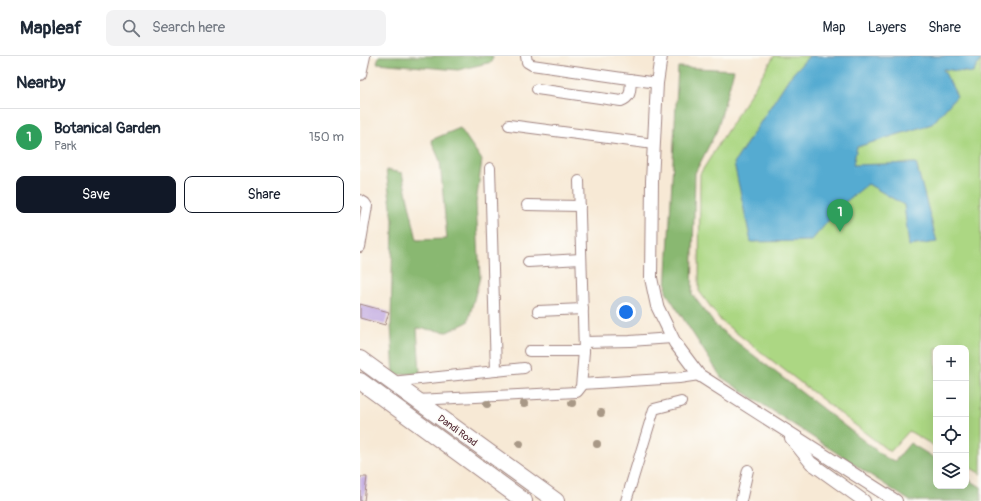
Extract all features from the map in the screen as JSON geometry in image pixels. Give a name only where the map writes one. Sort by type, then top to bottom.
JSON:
[{"type":"main road","name":"Dandi Road","points":[[360,359],[556,501]]},
{"type":"main road","name":"Dandi Road","points":[[360,381],[524,501]]},
{"type":"street","points":[[360,72],[364,56]]},
{"type":"street","points":[[526,56],[527,62],[532,66],[657,83]]},
{"type":"street","points":[[661,56],[657,83],[652,181],[651,278],[657,306],[672,338],[699,375],[896,501]]},
{"type":"street","points":[[537,89],[621,101],[627,99],[629,96],[630,79]]},
{"type":"street","points":[[509,125],[654,144]]},
{"type":"street","points":[[490,168],[496,371]]},
{"type":"street","points":[[417,400],[577,392],[580,390],[582,384],[584,347],[579,181]]},
{"type":"street","points":[[360,200],[366,203],[367,210],[360,246]]},
{"type":"street","points":[[527,205],[580,206]]},
{"type":"street","points":[[528,262],[581,259]]},
{"type":"street","points":[[538,311],[582,309]]},
{"type":"street","points":[[529,351],[672,338]]},
{"type":"street","points":[[391,382],[524,368]]},
{"type":"street","points":[[582,384],[679,378],[699,375]]},
{"type":"street","points":[[626,501],[654,409],[681,402]]},
{"type":"street","points":[[782,428],[812,462],[864,501]]},
{"type":"street","points":[[741,501],[748,470]]},
{"type":"green space","points":[[379,56],[493,56],[492,62],[458,70],[377,63]]},
{"type":"green space","points":[[774,56],[981,56],[981,474],[969,467],[969,345],[933,345],[933,445],[909,431],[890,452],[721,321],[699,291],[700,174]]},
{"type":"green space","points":[[678,67],[734,70],[717,130],[695,173],[692,294],[716,326],[886,458],[895,461],[910,443],[933,457],[933,489],[969,489],[969,480],[981,487],[981,501],[910,501],[721,377],[666,292]]},
{"type":"green space","points":[[460,128],[482,160],[476,203],[480,277],[468,322],[447,332],[417,328],[420,373],[394,375],[391,325],[393,220],[386,170],[402,173],[417,240],[447,239],[440,161],[431,140]]},
{"type":"water","points":[[809,56],[981,56],[981,59],[973,73],[943,69],[957,96],[932,124],[857,147],[853,165],[916,163],[937,242],[909,246],[904,205],[868,184],[844,203],[811,241],[751,242],[734,163],[789,78]]},
{"type":"building","points":[[360,304],[389,312],[385,325],[360,318]]},
{"type":"building","points":[[360,477],[367,477],[364,501],[360,501]]},
{"type":"place","name":"Botanical Garden","points":[[840,232]]}]
